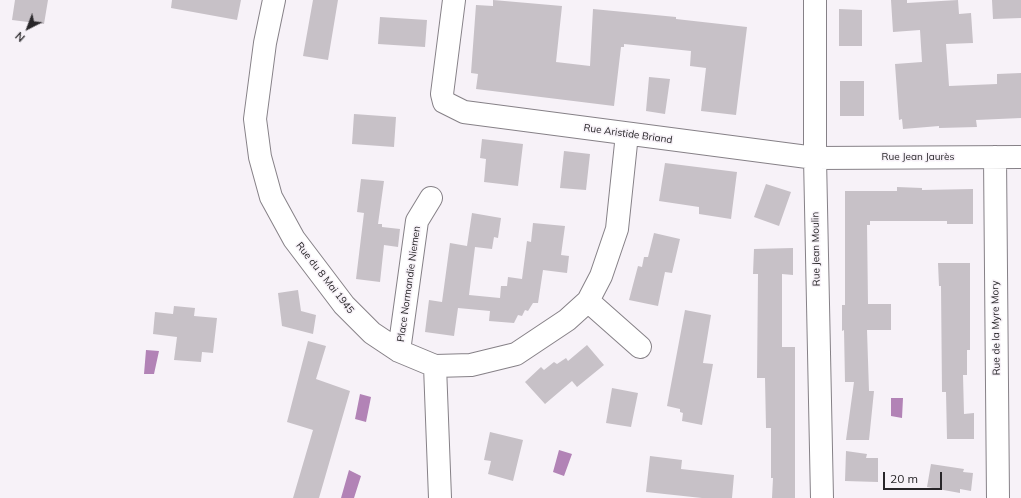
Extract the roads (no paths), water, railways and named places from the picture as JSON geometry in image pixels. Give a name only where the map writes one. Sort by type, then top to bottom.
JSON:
[{"type":"street","name":"Rue du 8 Mai 1945","points":[[274,0],[265,43],[255,119],[260,157],[271,197],[294,239],[344,305],[372,333],[399,351],[435,366],[471,365],[516,354],[567,320],[588,301],[601,276],[617,229],[627,134]]},
{"type":"street","name":"Rue Aristide Briand","points":[[454,0],[442,94],[444,102],[464,112],[815,158]]},
{"type":"street","name":"Rue Jean Moulin","points":[[815,0],[815,158],[822,498]]},
{"type":"street","name":"Rue de la Myre Mory","points":[[994,157],[998,498]]},
{"type":"street","name":"Rue Jean Jaurès","points":[[815,158],[1021,157]]},
{"type":"street","name":"Place Normandie Niemen","points":[[399,351],[418,221],[432,198]]},
{"type":"street","points":[[588,301],[640,346]]},
{"type":"street","points":[[435,366],[440,498]]}]
